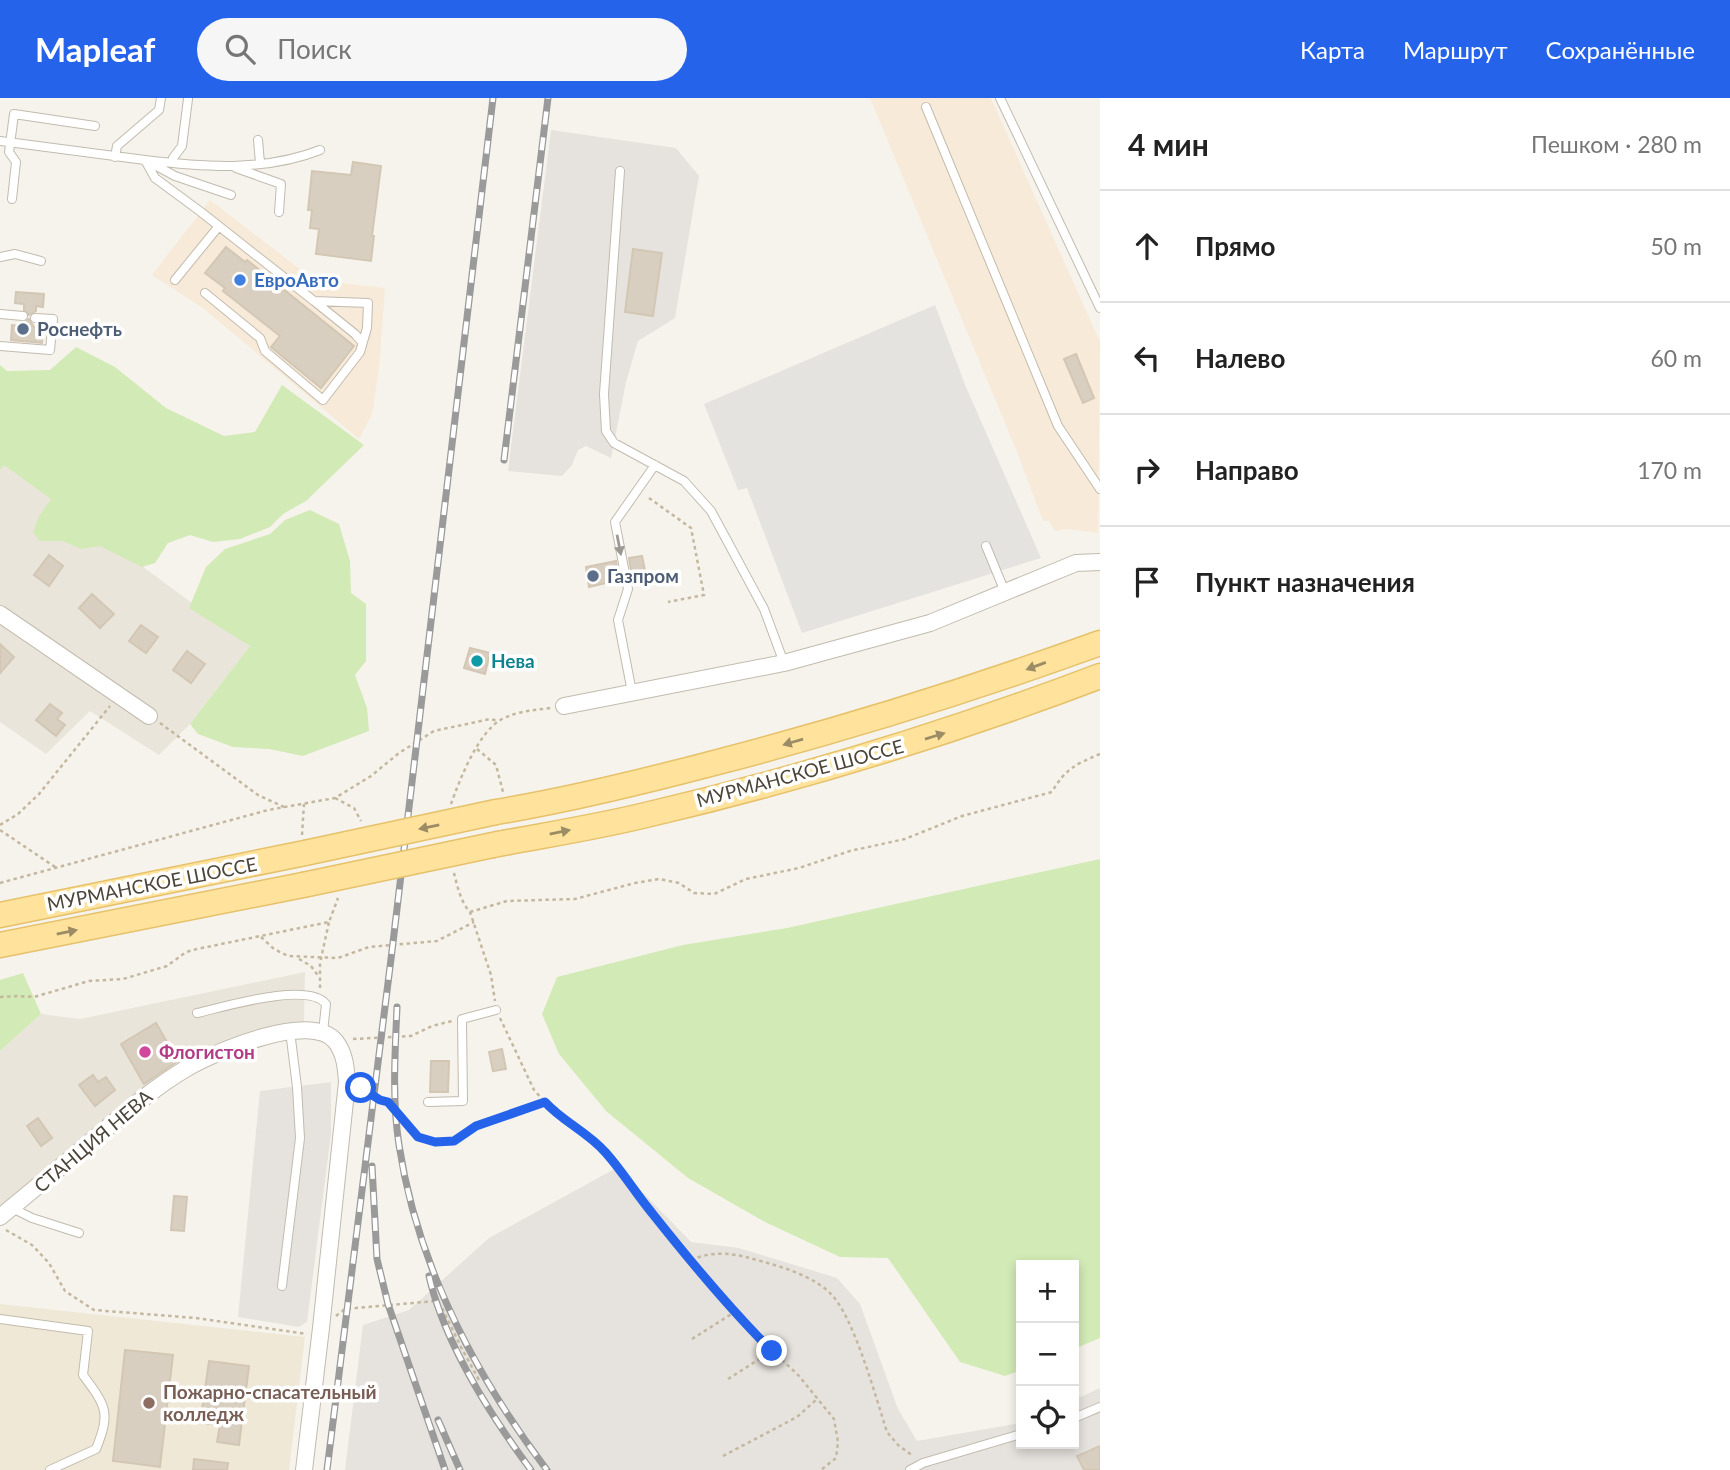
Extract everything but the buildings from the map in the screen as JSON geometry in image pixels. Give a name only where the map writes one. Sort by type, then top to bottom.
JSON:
[{"type":"main road","name":"МУРМАНСКОЕ ШОССЕ","points":[[0,915],[304,844],[499,802],[651,780],[933,701],[1100,643]]},
{"type":"main road","name":"МУРМАНСКОЕ ШОССЕ","points":[[0,945],[648,815],[945,733],[1100,676]]},
{"type":"street","points":[[564,706],[783,663],[930,623],[1076,563],[1100,562]]},
{"type":"street","points":[[0,614],[149,716]]},
{"type":"street","name":"СТАНЦИЯ НЕВА","points":[[6,1212],[152,1091],[188,1067],[229,1049],[290,1031],[308,1030],[329,1037]]},
{"type":"street","points":[[304,1470],[346,1077],[345,1062],[329,1037]]},
{"type":"lane","points":[[116,157],[117,146],[159,110],[161,98]]},
{"type":"lane","points":[[1000,98],[1100,308]]},
{"type":"lane","points":[[172,163],[183,146],[188,99]]},
{"type":"lane","points":[[926,107],[1058,426],[1100,489]]},
{"type":"lane","points":[[12,199],[16,162],[9,152],[14,114],[94,126]]},
{"type":"lane","points":[[258,140],[260,163]]},
{"type":"lane","points":[[0,141],[199,166],[230,166],[301,158],[320,150]]},
{"type":"lane","points":[[145,160],[175,176],[231,195]]},
{"type":"lane","points":[[145,160],[155,178],[314,301],[362,342]]},
{"type":"lane","points":[[230,166],[281,184],[279,212]]},
{"type":"lane","points":[[621,171],[604,394],[606,431],[614,443],[684,481],[711,511],[764,609],[783,663]]},
{"type":"lane","points":[[175,280],[219,226]]},
{"type":"lane","points":[[0,257],[15,254],[41,261]]},
{"type":"lane","points":[[205,293],[260,338],[265,352],[323,400],[360,352],[367,328],[368,303],[314,301]]},
{"type":"lane","points":[[0,314],[23,316]]},
{"type":"lane","points":[[0,346],[50,350],[53,319],[35,318]]},
{"type":"lane","points":[[632,692],[618,620],[628,589],[615,522],[655,465]]},
{"type":"lane","points":[[986,546],[1006,593]]},
{"type":"lane","points":[[197,1013],[279,996],[303,994],[322,998],[326,1004],[329,1037]]},
{"type":"lane","points":[[428,1102],[463,1101],[462,1019],[496,1010]]},
{"type":"lane","points":[[282,1286],[300,1138],[290,1031]]},
{"type":"lane","points":[[6,1212],[79,1233]]},
{"type":"lane","points":[[0,1320],[88,1331],[83,1376],[103,1402],[105,1427],[96,1449],[50,1470]]},
{"type":"lane","points":[[1079,1416],[1100,1407]]},
{"type":"lane","points":[[910,1470],[1016,1436]]},
{"type":"path","points":[[649,498],[691,528],[704,594],[668,602]]},
{"type":"path","points":[[58,869],[0,827],[38,794],[119,695]]},
{"type":"path","points":[[149,716],[191,743],[258,795],[284,807]]},
{"type":"path","points":[[0,883],[284,807],[335,798],[434,732],[490,719],[499,721]]},
{"type":"path","points":[[476,749],[496,765],[499,802]]},
{"type":"path","points":[[470,912],[507,901],[575,899],[659,879],[679,883],[694,893],[714,894],[746,879],[800,868],[850,851],[905,839],[962,816],[1052,792],[1062,774],[1100,754]]},
{"type":"path","points":[[335,798],[355,808],[361,819],[359,831]]},
{"type":"path","points":[[304,804],[304,844]]},
{"type":"path","points":[[322,998],[321,957],[329,922],[342,889]]},
{"type":"path","points":[[0,998],[34,998],[89,981],[123,979],[167,966],[186,952],[329,922]]},
{"type":"path","points":[[296,958],[338,958],[369,947],[437,941],[474,922]]},
{"type":"path","points":[[261,937],[274,949],[311,966],[320,979]]},
{"type":"path","points":[[491,975],[496,1010],[534,1090],[555,1113],[585,1132],[606,1152],[733,1312],[799,1376],[834,1419],[838,1442],[836,1458],[821,1470]]},
{"type":"path","points":[[329,1037],[411,1036],[432,1026],[462,1019]]},
{"type":"path","points":[[346,1077],[388,1102],[418,1137],[435,1142],[454,1141],[476,1126],[545,1102]]},
{"type":"path","points":[[0,1227],[32,1245],[49,1263],[65,1291],[94,1310],[196,1318],[309,1334],[345,1309],[435,1301],[441,1306],[481,1382]]},
{"type":"path","points":[[691,1260],[716,1252],[741,1255],[810,1279],[831,1294],[848,1320],[887,1432],[898,1445],[925,1466]]},
{"type":"path","points":[[692,1339],[733,1312]]},
{"type":"path","points":[[728,1379],[772,1351]]},
{"type":"path","points":[[723,1455],[797,1417],[818,1399]]},
{"type":"shaded area","points":[[870,98],[991,98],[1100,342],[1098,533],[1067,529],[1055,531],[1049,521],[1043,521]]},
{"type":"shaded area","points":[[551,130],[676,148],[699,176],[675,318],[638,341],[626,382],[611,458],[586,446],[578,450],[572,465],[562,476],[508,471]]},
{"type":"shaded area","points":[[210,200],[314,280],[385,288],[379,369],[372,414],[359,439],[204,309],[152,275]]},
{"type":"shaded area","points":[[935,305],[966,387],[1041,558],[802,633],[747,488],[738,490],[704,404]]},
{"type":"shaded area","points":[[4,464],[250,646],[190,724],[159,755],[90,711],[46,754],[0,722],[0,470]]},
{"type":"shaded area","points":[[305,972],[304,1022],[241,1036],[184,1062],[147,1086],[0,1208],[0,1051],[41,1014],[80,1019]]},
{"type":"shaded area","points":[[331,1082],[331,1133],[307,1322],[299,1327],[238,1317],[260,1091]]},
{"type":"shaded area","points":[[618,1167],[691,1242],[739,1248],[837,1278],[860,1304],[898,1409],[917,1441],[1016,1424],[1016,1449],[1079,1449],[1079,1398],[1100,1388],[1100,1470],[345,1470],[363,1325],[409,1310],[489,1238]]},
{"type":"shaded area","name":"Пожарно-спасательный колледж","points":[[0,1304],[305,1337],[289,1470],[0,1470]]},
{"type":"green space","points":[[76,347],[115,367],[166,408],[224,436],[255,432],[282,385],[364,445],[306,501],[283,514],[270,527],[240,539],[213,542],[190,535],[168,543],[155,563],[142,567],[100,546],[81,549],[63,541],[40,541],[33,532],[39,516],[51,499],[4,465],[0,470],[0,365],[7,371],[50,370]]},
{"type":"green space","points":[[310,510],[339,524],[350,561],[351,593],[366,604],[366,661],[355,675],[367,708],[369,731],[303,756],[269,749],[233,747],[198,734],[190,724],[250,646],[189,608],[206,567],[225,549],[270,534],[285,520]]},
{"type":"green space","points":[[1100,859],[1100,1338],[1079,1347],[1079,1260],[1016,1260],[1016,1372],[1005,1376],[960,1362],[888,1258],[840,1257],[765,1222],[688,1178],[606,1111],[559,1054],[542,1014],[557,977],[683,945],[787,928]]},
{"type":"green space","points":[[23,973],[41,1014],[0,1051],[0,980]]},
{"type":"railway","points":[[327,1470],[392,951],[493,98]]},
{"type":"railway","points":[[504,460],[548,98]]},
{"type":"railway","points":[[397,1007],[395,1110],[399,1145],[420,1233],[435,1275],[473,1357],[496,1396],[547,1470]]},
{"type":"railway","points":[[372,1166],[377,1259],[388,1304],[445,1470]]},
{"type":"railway","points":[[429,1276],[457,1352],[500,1426],[531,1470]]},
{"type":"railway","points":[[438,1420],[460,1470]]},
{"type":"place","name":"ЕвроАвто","points":[[240,280]]},
{"type":"place","name":"Роснефть","points":[[23,329]]},
{"type":"place","name":"Газпром","points":[[593,576]]},
{"type":"place","name":"Нева","points":[[477,661]]},
{"type":"place","name":"Флогистон","points":[[145,1052]]},
{"type":"place","name":"Пожарно-спасательный колледж","points":[[149,1403]]},
{"type":"route","points":[[361,1088],[388,1102],[418,1137],[435,1142],[454,1141],[476,1126],[545,1102],[555,1113],[585,1132],[606,1152],[650,1211],[733,1312],[772,1351]]}]
